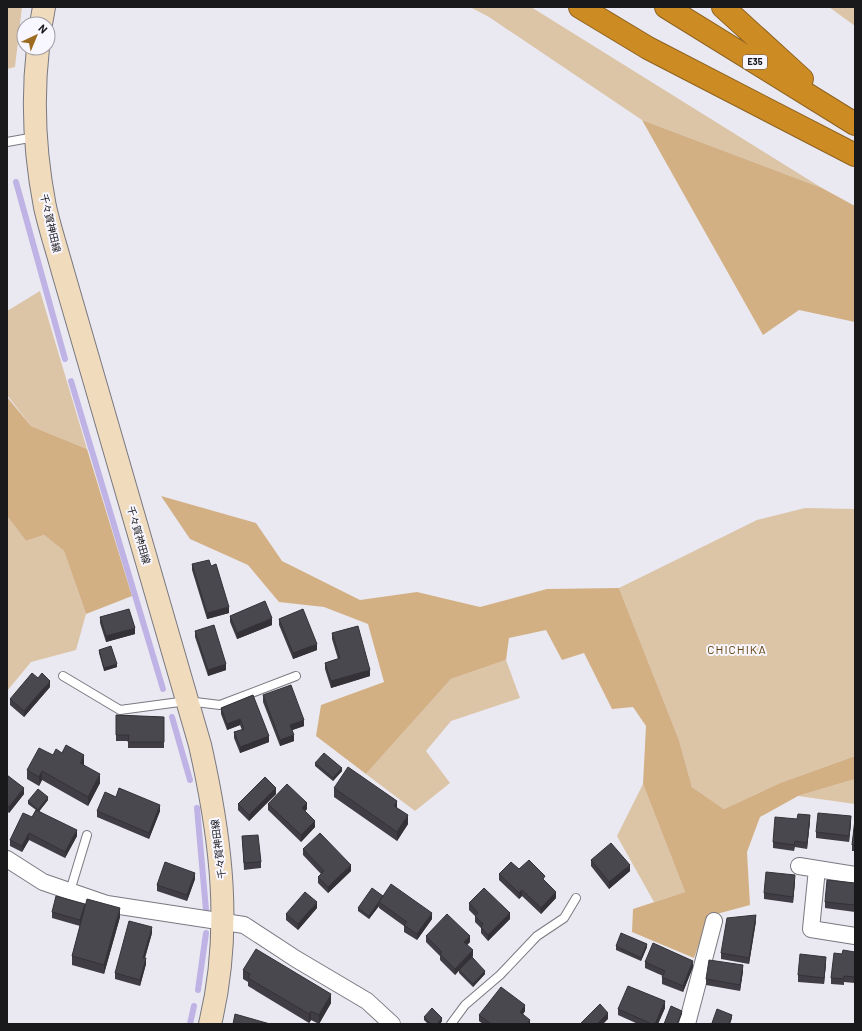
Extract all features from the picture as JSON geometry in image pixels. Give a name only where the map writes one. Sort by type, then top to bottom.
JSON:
[{"type":"highway","points":[[580,7],[648,48],[855,155]]},
{"type":"highway","name":"E35","points":[[666,7],[850,121]]},
{"type":"highway","points":[[723,7],[850,121]]},
{"type":"main road","name":"千々賀神田線","points":[[37,56],[35,75],[36,137],[45,206],[62,272],[200,745],[213,811],[222,878],[224,923],[217,996],[210,1024]]},
{"type":"street","points":[[7,859],[43,882],[107,904],[244,925],[296,959],[367,1001],[392,1024]]},
{"type":"street","points":[[798,866],[855,875]]},
{"type":"street","points":[[817,869],[811,929],[855,936]]},
{"type":"street","points":[[687,1024],[714,921]]},
{"type":"lane","points":[[7,142],[36,137]]},
{"type":"lane","points":[[63,676],[120,710],[187,702],[220,706],[296,676]]},
{"type":"lane","points":[[70,891],[87,835]]},
{"type":"lane","points":[[451,1024],[465,1005],[500,975],[537,936],[564,918],[576,898]]},
{"type":"shaded area","points":[[7,7],[22,7],[21,16],[16,16],[15,67],[7,69]]},
{"type":"shaded area","points":[[470,7],[531,7],[822,188],[642,120],[489,17]]},
{"type":"shaded area","points":[[829,7],[855,7],[855,26]]},
{"type":"shaded area","points":[[642,120],[822,188],[855,206],[855,322],[799,310],[763,335]]},
{"type":"shaded area","points":[[40,291],[87,449],[31,426],[7,395],[7,311]]},
{"type":"shaded area","points":[[7,397],[31,426],[87,449],[132,596],[86,614],[64,551],[44,535],[26,541],[7,516]]},
{"type":"shaded area","points":[[161,496],[256,523],[282,561],[360,600],[417,592],[480,607],[547,589],[619,588],[679,740],[692,787],[724,809],[780,783],[855,756],[855,779],[798,796],[760,817],[747,852],[750,905],[709,916],[694,958],[632,932],[633,909],[685,892],[643,784],[646,726],[633,707],[612,709],[584,653],[562,660],[546,630],[509,638],[506,660],[451,679],[366,774],[316,736],[321,705],[384,682],[368,624],[324,607],[279,602],[248,565],[190,539]]},
{"type":"shaded area","points":[[805,508],[855,509],[855,756],[780,783],[724,809],[692,787],[679,740],[619,588],[757,520]]},
{"type":"shaded area","points":[[7,516],[26,541],[44,535],[64,551],[86,614],[76,650],[31,662],[7,691]]},
{"type":"shaded area","points":[[506,660],[520,698],[451,721],[426,751],[450,783],[415,811],[366,774],[451,679]]},
{"type":"shaded area","points":[[855,779],[855,804],[798,796]]},
{"type":"shaded area","points":[[643,784],[685,892],[654,902],[617,836]]},
{"type":"building","points":[[209,560],[211,566],[216,564],[229,607],[207,613],[192,564]]},
{"type":"building","points":[[265,601],[272,618],[237,633],[230,616]]},
{"type":"building","points":[[129,609],[135,628],[106,636],[100,617]]},
{"type":"building","points":[[303,609],[317,644],[293,653],[279,619]]},
{"type":"building","points":[[214,625],[226,664],[208,670],[195,631]]},
{"type":"building","points":[[358,626],[370,670],[331,681],[325,663],[340,658],[332,633]]},
{"type":"building","points":[[111,646],[117,664],[104,668],[99,650]]},
{"type":"building","points":[[32,673],[38,678],[42,673],[50,681],[24,711],[10,699]]},
{"type":"building","points":[[291,685],[304,720],[290,725],[294,735],[280,740],[263,695]]},
{"type":"building","points":[[253,695],[269,736],[240,747],[234,732],[244,729],[240,719],[227,724],[221,708]]},
{"type":"building","points":[[116,715],[164,717],[164,742],[128,742],[129,735],[116,735]]},
{"type":"building","points":[[66,745],[84,755],[80,763],[100,774],[88,797],[42,771],[39,777],[27,770],[39,748],[53,755],[56,749],[62,753]]},
{"type":"building","points":[[324,753],[342,768],[333,778],[315,763]]},
{"type":"building","points":[[348,767],[397,801],[394,806],[408,815],[397,832],[334,788]]},
{"type":"building","points":[[7,775],[24,788],[9,807],[7,805]]},
{"type":"building","points":[[265,777],[276,788],[249,815],[238,804]]},
{"type":"building","points":[[287,784],[307,803],[302,808],[315,821],[301,835],[268,804]]},
{"type":"building","points":[[119,788],[160,805],[149,833],[97,811],[105,792],[116,797]]},
{"type":"building","points":[[38,789],[48,797],[38,810],[28,801]]},
{"type":"building","points":[[36,810],[77,830],[65,852],[29,833],[22,846],[10,840],[23,813],[32,817]]},
{"type":"building","points":[[818,813],[851,816],[849,836],[816,832]]},
{"type":"building","points":[[798,814],[810,815],[807,843],[795,841],[794,845],[773,842],[775,817],[797,819]]},
{"type":"building","points":[[855,819],[855,845],[852,845]]},
{"type":"building","points":[[320,833],[351,865],[328,887],[318,877],[324,871],[303,849]]},
{"type":"building","points":[[258,835],[261,862],[244,863],[242,836]]},
{"type":"building","points":[[611,843],[630,865],[609,882],[591,860]]},
{"type":"building","points":[[529,860],[545,876],[543,879],[556,892],[541,908],[522,890],[519,893],[499,874],[511,862],[519,869]]},
{"type":"building","points":[[165,862],[195,873],[187,895],[157,885]]},
{"type":"building","points":[[766,872],[795,875],[793,897],[764,893]]},
{"type":"building","points":[[827,880],[855,883],[855,905],[825,902]]},
{"type":"building","points":[[391,884],[432,913],[417,934],[404,925],[407,922],[379,902]]},
{"type":"building","points":[[372,888],[383,896],[369,916],[358,908]]},
{"type":"building","points":[[484,888],[510,913],[488,935],[481,927],[483,924],[475,916],[478,913],[469,903]]},
{"type":"building","points":[[305,892],[317,902],[298,924],[286,914]]},
{"type":"building","points":[[56,896],[85,904],[80,920],[52,912]]},
{"type":"building","points":[[87,899],[120,908],[104,965],[72,956]]},
{"type":"building","points":[[447,914],[470,936],[464,942],[473,950],[455,969],[440,954],[442,952],[426,936]]},
{"type":"building","points":[[756,915],[749,958],[721,953],[727,918]]},
{"type":"building","points":[[129,921],[152,927],[143,958],[146,958],[140,980],[115,973]]},
{"type":"building","points":[[621,933],[647,944],[641,958],[616,946]]},
{"type":"building","points":[[653,943],[693,961],[683,986],[662,977],[665,971],[645,962]]},
{"type":"building","points":[[256,949],[331,994],[319,1015],[311,1011],[309,1014],[248,978],[250,974],[243,970]]},
{"type":"building","points":[[843,950],[855,952],[855,977],[844,976],[844,979],[831,978],[834,953],[842,954]]},
{"type":"building","points":[[800,954],[826,957],[824,978],[798,975]]},
{"type":"building","points":[[472,957],[485,971],[473,984],[459,970]]},
{"type":"building","points":[[709,960],[743,965],[740,985],[706,979]]},
{"type":"building","points":[[628,986],[665,1001],[655,1024],[618,1009]]},
{"type":"building","points":[[501,987],[525,1005],[520,1012],[530,1020],[527,1024],[491,1024],[479,1015]]},
{"type":"building","points":[[600,1004],[608,1013],[597,1024],[580,1024]]},
{"type":"building","points":[[671,1006],[682,1011],[677,1024],[664,1024]]},
{"type":"building","points":[[432,1008],[442,1018],[437,1024],[431,1024],[424,1017]]},
{"type":"building","points":[[717,1009],[732,1015],[729,1024],[712,1023]]},
{"type":"building","points":[[235,1014],[270,1024],[233,1024]]},
{"type":"waterway","points":[[16,182],[65,359]]},
{"type":"waterway","points":[[71,381],[163,689]]},
{"type":"waterway","points":[[172,717],[190,780]]},
{"type":"waterway","points":[[197,808],[206,910]]},
{"type":"waterway","points":[[198,990],[206,933]]},
{"type":"waterway","points":[[190,1024],[194,1006]]},
{"type":"district","name":"CHICHIKA","points":[[737,650]]}]
